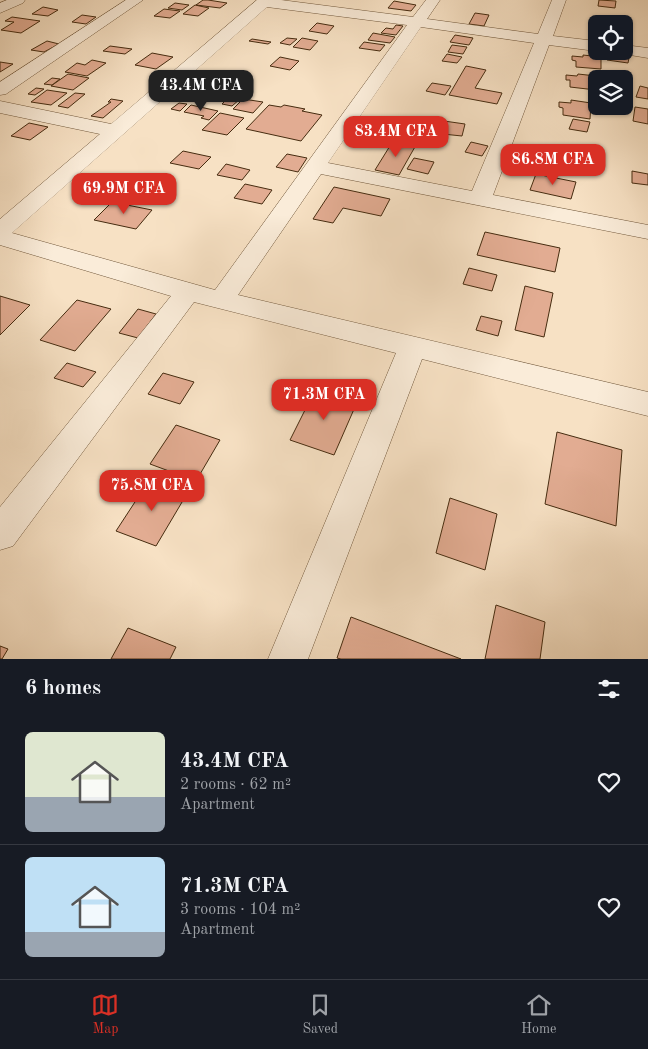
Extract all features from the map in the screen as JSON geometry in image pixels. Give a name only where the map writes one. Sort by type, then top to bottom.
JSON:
[{"type":"street","points":[[0,9],[18,0]]},
{"type":"street","points":[[0,90],[136,0]]},
{"type":"street","points":[[221,300],[433,0]]},
{"type":"street","points":[[480,199],[559,0]]},
{"type":"street","points":[[0,231],[265,1],[588,45]]},
{"type":"street","points":[[633,51],[648,53]]},
{"type":"street","points":[[0,107],[115,131]]},
{"type":"street","points":[[315,167],[648,232]]},
{"type":"street","points":[[0,238],[188,292],[648,404]]},
{"type":"street","points":[[0,534],[188,292]]},
{"type":"street","points":[[288,659],[413,347]]},
{"type":"building","points":[[203,0],[227,3],[220,8],[196,5]]},
{"type":"building","points":[[599,0],[616,1],[615,8],[598,6]]},
{"type":"building","points":[[394,1],[416,5],[411,11],[388,8]]},
{"type":"building","points":[[175,3],[189,5],[182,10],[168,8]]},
{"type":"building","points":[[195,5],[209,8],[198,16],[183,14]]},
{"type":"building","points":[[43,7],[58,10],[48,16],[32,14]]},
{"type":"building","points":[[164,9],[180,11],[170,18],[154,16]]},
{"type":"building","points":[[475,13],[489,15],[484,26],[469,24]]},
{"type":"building","points":[[82,15],[96,17],[86,24],[72,22]]},
{"type":"building","points":[[12,17],[40,21],[21,33],[1,30],[14,22],[5,21]]},
{"type":"building","points":[[317,23],[334,26],[327,34],[309,31]]},
{"type":"building","points":[[396,25],[403,26],[396,35],[381,33],[386,28],[393,29]]},
{"type":"building","points":[[373,33],[395,37],[390,43],[368,40]]},
{"type":"building","points":[[455,35],[473,38],[469,45],[450,42]]},
{"type":"building","points":[[287,38],[297,39],[290,45],[280,43]]},
{"type":"building","points":[[302,38],[318,41],[310,50],[293,47]]},
{"type":"building","points":[[252,39],[271,42],[268,44],[249,41]]},
{"type":"building","points":[[47,41],[59,44],[44,52],[31,50]]},
{"type":"building","points":[[364,42],[385,45],[380,51],[359,48]]},
{"type":"building","points":[[452,45],[467,47],[463,54],[448,52]]},
{"type":"building","points":[[110,46],[132,49],[125,54],[103,51]]},
{"type":"building","points":[[152,53],[173,57],[156,69],[135,65]]},
{"type":"building","points":[[447,54],[462,57],[457,63],[442,61]]},
{"type":"building","points":[[583,55],[588,56],[588,60],[601,60],[601,69],[576,67],[576,61],[572,60],[572,56],[583,57]]},
{"type":"building","points":[[280,57],[299,61],[290,70],[270,66]]},
{"type":"building","points":[[92,60],[106,63],[87,76],[65,72],[77,63],[85,65]]},
{"type":"building","points":[[607,60],[629,60],[628,63]]},
{"type":"building","points":[[0,62],[13,64],[0,72]]},
{"type":"building","points":[[466,66],[486,70],[475,88],[502,93],[497,104],[449,95]]},
{"type":"building","points":[[68,74],[89,78],[73,90],[51,86]]},
{"type":"building","points":[[578,74],[588,75],[588,89],[570,87],[570,80],[566,80],[566,75],[577,76]]},
{"type":"building","points":[[52,78],[60,79],[52,85],[44,84]]},
{"type":"building","points":[[432,83],[451,86],[445,95],[426,91]]},
{"type":"building","points":[[640,86],[648,88],[648,99],[636,97]]},
{"type":"building","points":[[36,88],[44,89],[35,95],[28,94]]},
{"type":"building","points":[[47,90],[67,93],[51,105],[31,102]]},
{"type":"building","points":[[75,93],[85,94],[68,108],[58,106]]},
{"type":"building","points":[[229,97],[240,99],[232,106],[222,104]]},
{"type":"building","points":[[111,99],[123,101],[103,118],[91,116],[111,102],[108,102]]},
{"type":"building","points":[[243,99],[263,102],[253,113],[233,109]]},
{"type":"building","points":[[571,100],[588,103],[588,115],[590,115],[590,119],[563,115],[563,108],[559,107],[559,102],[571,103]]},
{"type":"building","points":[[179,103],[187,104],[180,111],[171,109]]},
{"type":"building","points":[[191,105],[218,111],[209,120],[201,118],[204,116],[184,112]]},
{"type":"building","points":[[269,105],[281,107],[284,105],[322,115],[301,141],[246,129]]},
{"type":"building","points":[[635,107],[648,109],[648,124],[633,121]]},
{"type":"building","points":[[220,113],[244,118],[227,135],[202,130]]},
{"type":"building","points":[[573,119],[590,122],[587,132],[569,129]]},
{"type":"building","points":[[415,120],[432,123],[425,134],[409,130]]},
{"type":"building","points":[[437,120],[465,124],[462,136],[433,133]]},
{"type":"building","points":[[29,123],[48,127],[30,140],[11,136]]},
{"type":"building","points":[[393,141],[416,145],[399,175],[375,170]]},
{"type":"building","points":[[471,142],[488,146],[482,156],[465,152]]},
{"type":"building","points":[[566,145],[584,148],[583,161],[565,158]]},
{"type":"building","points":[[505,148],[518,150],[516,165],[502,163]]},
{"type":"building","points":[[183,151],[211,157],[199,169],[170,163]]},
{"type":"building","points":[[287,154],[307,158],[298,172],[276,167]]},
{"type":"building","points":[[520,156],[536,158],[535,166],[519,164]]},
{"type":"building","points":[[551,157],[564,159],[563,167],[550,165]]},
{"type":"building","points":[[414,158],[434,162],[428,174],[407,169]]},
{"type":"building","points":[[226,164],[250,170],[242,180],[217,175]]},
{"type":"building","points":[[632,171],[648,174],[648,185],[632,183]]},
{"type":"building","points":[[536,174],[576,182],[571,199],[530,190]]},
{"type":"building","points":[[245,184],[272,190],[262,204],[234,198]]},
{"type":"building","points":[[334,187],[390,199],[381,216],[343,208],[333,223],[313,219]]},
{"type":"building","points":[[112,202],[152,210],[136,229],[94,220]]},
{"type":"building","points":[[485,232],[560,248],[555,272],[477,255]]},
{"type":"building","points":[[469,268],[497,275],[492,291],[463,284]]},
{"type":"building","points":[[525,286],[553,293],[544,337],[515,330]]},
{"type":"building","points":[[0,296],[30,305],[0,335]]},
{"type":"building","points":[[77,300],[111,309],[75,351],[40,340]]},
{"type":"building","points":[[138,309],[156,314],[138,338],[119,333]]},
{"type":"building","points":[[481,316],[502,321],[498,336],[476,330]]},
{"type":"building","points":[[67,363],[96,372],[83,387],[54,378]]},
{"type":"building","points":[[163,373],[194,382],[180,404],[148,394]]},
{"type":"building","points":[[316,388],[358,400],[334,455],[290,440]]},
{"type":"building","points":[[176,425],[220,440],[196,481],[150,464]]},
{"type":"building","points":[[557,432],[622,450],[616,526],[545,504]]},
{"type":"building","points":[[150,479],[188,492],[156,546],[116,531]]},
{"type":"building","points":[[450,498],[497,514],[485,570],[436,553]]},
{"type":"building","points":[[496,605],[545,622],[540,659],[485,659]]},
{"type":"building","points":[[351,617],[461,659],[337,658]]},
{"type":"building","points":[[128,628],[176,647],[170,659],[111,659]]},
{"type":"building","points":[[0,646],[8,649],[2,659],[0,659]]}]
